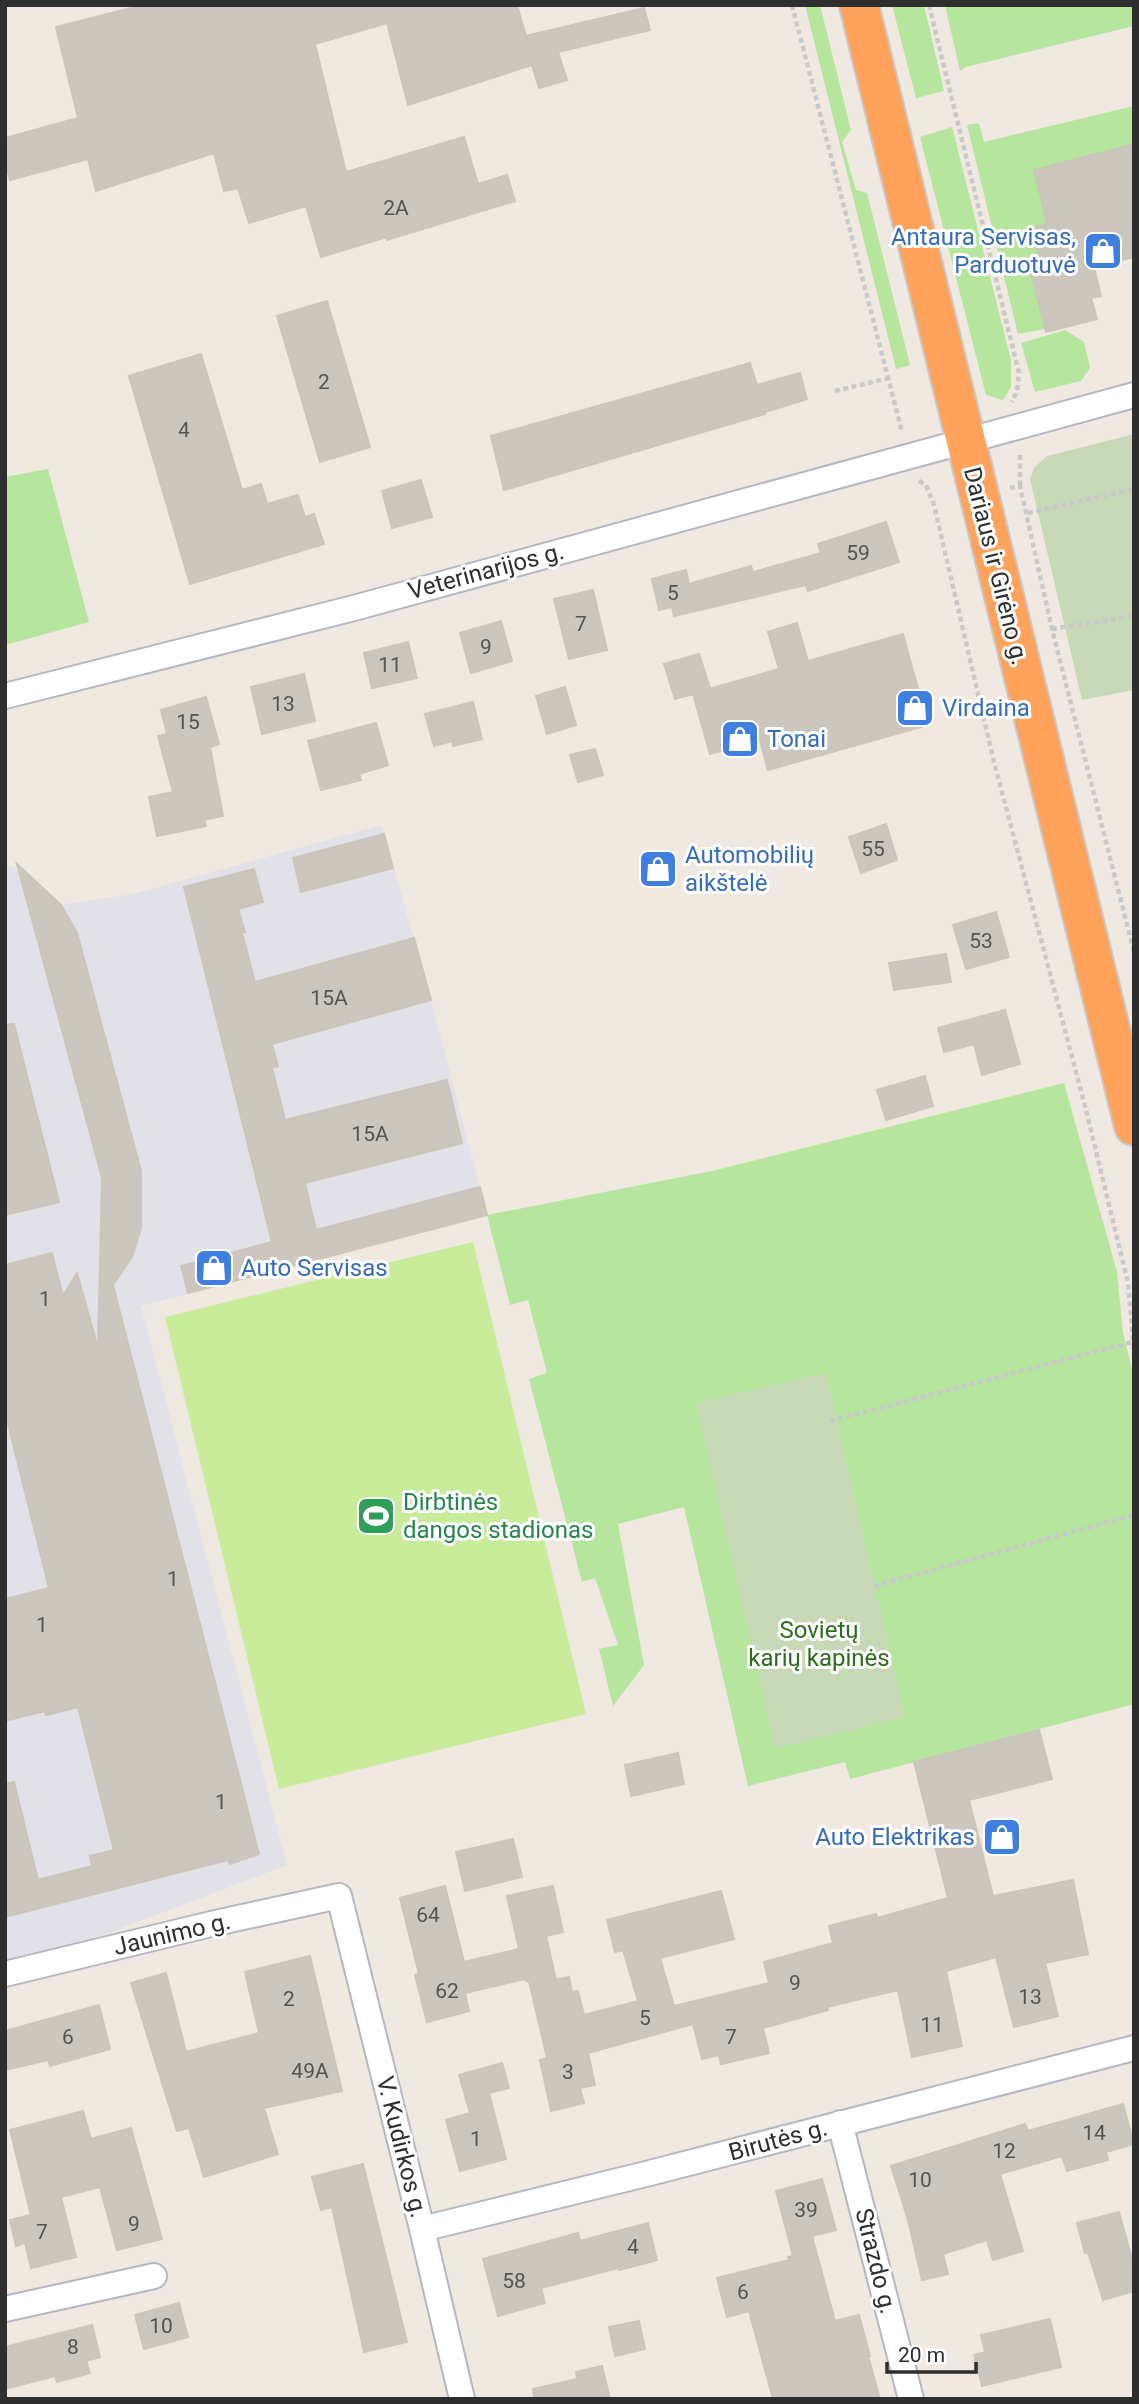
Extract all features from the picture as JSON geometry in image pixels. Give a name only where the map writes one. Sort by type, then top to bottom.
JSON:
[{"type":"highway","name":"Dariaus ir Girėno g.","points":[[859,5],[965,440],[1122,1027],[1134,1126]]},
{"type":"street","name":"Veterinarijos g.","points":[[5,696],[354,608],[1134,395]]},
{"type":"street","name":"Jaunimo g.","points":[[5,1973],[339,1896]]},
{"type":"street","name":"V. Kudirkos g.","points":[[339,1896],[462,2399]]},
{"type":"street","name":"Birutės g.","points":[[422,2229],[1134,2048]]},
{"type":"street","name":"Strazdo g.","points":[[840,2123],[911,2399]]},
{"type":"street","points":[[5,2309],[153,2276]]},
{"type":"path","points":[[792,5],[889,378],[912,477],[926,485],[933,505],[993,758],[1085,1106],[1128,1283],[1134,1350]]},
{"type":"path","points":[[929,5],[1019,373],[1017,391],[1010,406],[1020,458],[1020,486]]},
{"type":"path","points":[[835,391],[889,378]]},
{"type":"path","points":[[1028,513],[1134,489]]},
{"type":"path","points":[[1052,629],[1134,616]]},
{"type":"path","points":[[830,1421],[1132,1342]]},
{"type":"path","points":[[874,1586],[1134,1515]]},
{"type":"shaded area","points":[[382,825],[487,1215],[141,1306],[287,1865],[49,1956],[5,1966],[5,864],[25,872],[61,905],[133,894]]},
{"type":"green space","points":[[805,5],[820,5],[851,130],[842,142],[856,190],[867,193],[910,365],[896,369]]},
{"type":"green space","points":[[892,5],[924,5],[944,91],[916,98]]},
{"type":"green space","points":[[945,5],[1134,5],[1134,26],[966,67],[960,71]]},
{"type":"green space","points":[[1134,106],[1134,144],[1034,170],[1047,224],[1032,229],[1042,266],[1030,270],[1045,329],[1018,334],[967,125],[979,123],[984,142]]},
{"type":"green space","points":[[952,127],[1011,360],[1011,387],[1003,400],[986,395],[920,137]]},
{"type":"green space","points":[[1065,330],[1084,342],[1090,368],[1081,381],[1035,392],[1021,343]]},
{"type":"green space","points":[[1134,434],[1134,690],[1082,700],[1030,479],[1034,468],[1047,456]]},
{"type":"green space","points":[[48,469],[89,622],[5,645],[5,477]]},
{"type":"green space","points":[[1064,1083],[1117,1272],[1123,1333],[1134,1377],[1134,1704],[850,1779],[845,1762],[748,1786],[684,1507],[618,1524],[644,1665],[613,1706],[599,1649],[618,1645],[595,1578],[582,1582],[529,1379],[547,1373],[528,1300],[510,1305],[487,1215],[712,1171]],"holes":[[[826,1374],[904,1717],[696,1404]]]},
{"type":"green space","name":"Dirbtinės dangos stadionas","points":[[473,1242],[586,1714],[279,1789],[165,1317]]},
{"type":"green space","name":"Sovietų karių kapinės","points":[[826,1373],[905,1717],[775,1748],[696,1403]]},
{"type":"building","points":[[143,5],[517,5],[526,36],[644,8],[650,30],[558,52],[567,80],[539,88],[532,65],[408,105],[387,23],[315,44],[346,172],[464,137],[478,184],[507,175],[515,201],[321,257],[306,206],[249,223],[238,188],[224,191],[214,153],[96,191],[88,159],[10,180],[5,162],[5,138],[78,118],[56,27]]},
{"type":"building","points":[[1134,144],[1134,257],[1094,267],[1101,296],[1091,298],[1097,319],[1046,332],[1030,269],[1042,266],[1032,228],[1047,224],[1034,170]]},
{"type":"building","points":[[327,301],[370,447],[320,462],[277,316]]},
{"type":"building","points":[[201,354],[242,490],[261,484],[267,504],[298,495],[305,517],[314,514],[324,544],[190,584],[129,376]]},
{"type":"building","points":[[750,363],[757,385],[800,373],[807,399],[765,414],[504,490],[491,436]]},
{"type":"building","points":[[421,480],[432,517],[392,528],[382,491]]},
{"type":"building","points":[[886,522],[899,562],[808,591],[806,585],[674,616],[672,607],[659,610],[652,579],[686,570],[689,584],[751,566],[753,572],[821,553],[818,544]]},
{"type":"building","points":[[593,590],[607,650],[569,659],[554,599]]},
{"type":"building","points":[[501,621],[512,661],[471,673],[460,633]]},
{"type":"building","points":[[797,623],[808,661],[903,634],[928,725],[768,770],[760,740],[710,754],[693,694],[675,699],[664,664],[699,654],[710,688],[695,693],[779,669],[768,632]]},
{"type":"building","points":[[408,642],[417,678],[372,688],[364,653]]},
{"type":"building","points":[[304,674],[315,721],[262,734],[251,687]]},
{"type":"building","points":[[565,687],[576,725],[547,734],[536,696]]},
{"type":"building","points":[[206,697],[219,744],[210,747],[223,816],[204,820],[206,826],[157,836],[149,797],[173,792],[158,736],[167,734],[161,710]]},
{"type":"building","points":[[473,702],[482,739],[453,746],[452,741],[434,746],[425,714]]},
{"type":"building","points":[[376,723],[388,765],[359,774],[361,780],[321,790],[308,741]]},
{"type":"building","points":[[595,749],[603,775],[578,782],[570,755]]},
{"type":"building","points":[[886,824],[897,860],[861,873],[849,837]]},
{"type":"building","points":[[384,834],[393,868],[301,892],[293,858]]},
{"type":"building","points":[[17,864],[61,905],[77,933],[141,1171],[141,1228],[132,1257],[113,1285],[259,1854],[230,1864],[228,1860],[5,1917],[5,1784],[14,1782],[38,1880],[92,1866],[90,1856],[114,1850],[78,1707],[46,1715],[45,1711],[5,1721],[5,1599],[49,1588],[5,1412],[5,1265],[52,1253],[63,1296],[77,1273],[98,1348],[102,1178]]},
{"type":"building","points":[[254,869],[263,902],[238,909],[255,982],[414,938],[431,1000],[272,1044],[278,1066],[272,1068],[285,1120],[447,1080],[462,1143],[305,1183],[316,1230],[480,1187],[487,1215],[188,1293],[181,1266],[272,1242],[184,887]]},
{"type":"building","points":[[996,912],[1009,957],[966,969],[953,925]]},
{"type":"building","points":[[946,954],[951,982],[894,990],[889,963]]},
{"type":"building","points":[[1005,1010],[1020,1064],[982,1075],[974,1044],[944,1052],[938,1028]]},
{"type":"building","points":[[14,1024],[59,1202],[5,1215],[5,1025]]},
{"type":"building","points":[[925,1076],[933,1106],[886,1120],[877,1090]]},
{"type":"building","points":[[1039,1730],[1052,1779],[969,1800],[993,1896],[1073,1880],[1088,1954],[1045,1963],[1058,2016],[1014,2027],[996,1957],[946,1971],[962,2046],[912,2057],[898,1990],[827,2007],[828,2010],[763,2028],[769,2053],[721,2064],[719,2055],[702,2059],[693,2024],[588,2053],[595,2085],[580,2088],[584,2103],[551,2111],[540,2060],[547,2058],[529,1981],[525,1979],[465,1993],[469,2011],[427,2022],[415,1975],[419,1974],[400,1898],[445,1886],[464,1962],[519,1949],[507,1896],[553,1886],[563,1932],[546,1936],[556,1980],[569,1977],[572,1992],[578,1991],[584,2015],[638,2001],[623,1950],[615,1952],[607,1920],[721,1891],[734,1939],[660,1958],[674,2006],[769,1983],[764,1962],[833,1943],[829,1926],[876,1914],[877,1918],[948,1898],[914,1762]]},
{"type":"building","points":[[678,1753],[684,1784],[631,1796],[625,1765]]},
{"type":"building","points":[[513,1839],[522,1877],[465,1891],[456,1852]]},
{"type":"building","points":[[310,1956],[342,2091],[264,2108],[278,2154],[204,2177],[189,2128],[177,2131],[131,1983],[166,1973],[186,2052],[259,2033],[245,1972]]},
{"type":"building","points":[[99,2005],[110,2049],[50,2066],[48,2060],[5,2070],[5,2031]]},
{"type":"building","points":[[502,2063],[509,2088],[489,2093],[506,2159],[460,2171],[446,2120],[470,2113],[459,2075]]},
{"type":"building","points":[[1123,2104],[1134,2144],[1106,2152],[1108,2160],[1067,2171],[1062,2156],[1000,2174],[1023,2251],[993,2260],[987,2240],[943,2254],[948,2274],[922,2280],[908,2220],[891,2166],[1025,2124],[1028,2131]]},
{"type":"building","points":[[83,2111],[91,2139],[131,2128],[162,2239],[117,2250],[100,2187],[61,2197],[76,2257],[31,2268],[25,2243],[16,2246],[10,2220],[31,2215],[10,2130]]},
{"type":"building","points":[[363,2164],[407,2342],[364,2352],[332,2207],[321,2210],[312,2177]]},
{"type":"building","points":[[822,2179],[836,2230],[812,2236],[835,2321],[859,2315],[880,2399],[773,2399],[749,2311],[727,2317],[717,2278],[789,2260],[788,2257],[793,2256],[776,2191]]},
{"type":"building","points":[[1119,2212],[1134,2266],[1134,2291],[1103,2300],[1077,2223]]},
{"type":"building","points":[[648,2223],[657,2260],[541,2288],[545,2303],[498,2316],[483,2259],[578,2233],[580,2241]]},
{"type":"building","points":[[179,2303],[188,2337],[144,2349],[135,2315]]},
{"type":"building","points":[[1050,2319],[1061,2367],[982,2386],[974,2355],[985,2352],[981,2335]]},
{"type":"building","points":[[639,2321],[645,2349],[615,2356],[609,2327]]},
{"type":"building","points":[[92,2325],[100,2357],[86,2361],[90,2373],[57,2382],[55,2376],[5,2389],[5,2347]]},
{"type":"building","points":[[602,2366],[610,2399],[534,2399],[533,2389],[577,2379],[576,2372]]},
{"type":"place","name":"Antaura Servisas, Parduotuvė","points":[[1103,251]]},
{"type":"place","name":"Virdaina","points":[[915,708]]},
{"type":"place","name":"Tonai","points":[[740,739]]},
{"type":"place","name":"Automobilių aikštelė","points":[[658,869]]},
{"type":"place","name":"Auto Servisas","points":[[214,1268]]},
{"type":"place","name":"Dirbtinės dangos stadionas","points":[[376,1516]]},
{"type":"place","name":"Auto Elektrikas","points":[[1002,1837]]}]
